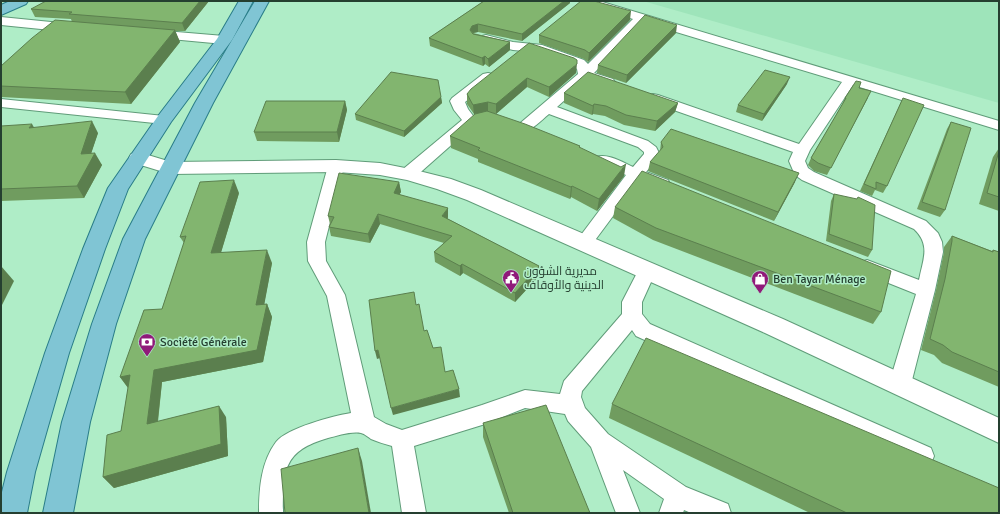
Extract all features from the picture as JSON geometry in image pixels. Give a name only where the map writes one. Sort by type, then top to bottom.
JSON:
[{"type":"main road","points":[[1,11],[21,1]]},
{"type":"main road","points":[[12,513],[21,472],[55,361],[94,249],[118,188],[164,120],[224,40],[246,1]]},
{"type":"main road","points":[[58,513],[76,422],[104,324],[134,239],[204,103],[262,1]]},
{"type":"main road","points":[[138,158],[170,168],[336,166],[380,169],[408,174],[444,184],[474,195],[774,326],[999,431]]},
{"type":"street","points":[[581,3],[641,17],[999,126]]},
{"type":"street","points":[[4,24],[30,14]]},
{"type":"street","points":[[507,122],[530,131],[547,108],[585,74],[641,17]]},
{"type":"street","points":[[4,24],[82,29]]},
{"type":"street","points":[[137,33],[224,40]]},
{"type":"street","points":[[478,36],[507,45],[537,48],[579,63],[584,68],[585,74]]},
{"type":"street","points":[[509,60],[538,37]]},
{"type":"street","points":[[408,174],[477,119],[461,110],[457,101],[497,69]]},
{"type":"street","points":[[585,74],[623,88]]},
{"type":"street","points":[[850,80],[802,150],[797,161],[798,167],[808,176],[920,225],[930,233],[934,252],[926,290],[900,384]]},
{"type":"street","points":[[638,93],[802,150]]},
{"type":"street","points":[[1,103],[164,120]]},
{"type":"street","points":[[547,108],[643,144],[651,150],[652,155],[636,173],[584,243]]},
{"type":"street","points":[[587,154],[679,191]]},
{"type":"street","points":[[336,166],[316,242],[317,261],[336,295],[364,423]]},
{"type":"street","points":[[853,261],[926,290]]},
{"type":"street","points":[[647,271],[632,302],[632,316],[643,330],[942,464]]},
{"type":"street","points":[[632,316],[572,387],[570,397],[572,405],[578,418],[600,441],[674,504],[719,513]]},
{"type":"street","points":[[271,513],[271,487],[277,464],[286,446],[305,436],[327,428],[348,422],[364,423],[382,433],[393,435],[402,440],[482,415],[526,399],[572,405]]},
{"type":"street","points":[[402,440],[414,513]]},
{"type":"street","points":[[600,441],[628,513]]},
{"type":"shaded area","points":[[643,1],[999,1],[999,103]]},
{"type":"building","points":[[46,1],[200,1],[182,23],[69,14],[72,12],[31,9]]},
{"type":"building","points":[[484,1],[564,1],[522,34],[478,24],[472,26],[470,30],[473,34],[510,42],[488,59],[485,56],[482,58],[429,38]]},
{"type":"building","points":[[581,1],[594,1],[631,11],[589,53],[585,50],[539,35]]},
{"type":"building","points":[[645,15],[677,25],[627,75],[598,65]]},
{"type":"building","points":[[55,20],[175,30],[125,92],[1,86],[1,66],[32,38]]},
{"type":"building","points":[[529,43],[574,58],[577,60],[577,64],[549,87],[527,78],[496,104],[488,102],[473,105],[467,94],[471,89]]},
{"type":"building","points":[[765,70],[790,77],[764,114],[738,105]]},
{"type":"building","points":[[391,72],[438,80],[441,97],[404,131],[355,114]]},
{"type":"building","points":[[588,72],[678,103],[657,121],[626,115],[606,106],[594,104],[593,106],[564,93]]},
{"type":"building","points":[[856,81],[861,82],[859,88],[871,91],[831,168],[818,163],[811,158]]},
{"type":"building","points":[[903,98],[924,105],[887,186],[876,182],[876,189],[864,184]]},
{"type":"building","points":[[266,101],[345,101],[337,132],[254,132]]},
{"type":"building","points":[[487,111],[525,124],[580,146],[579,147],[621,167],[626,164],[599,199],[572,186],[571,187],[478,150],[480,148],[450,136],[475,114]]},
{"type":"building","points":[[92,121],[81,154],[95,153],[77,186],[1,189],[1,126],[32,124],[29,128]]},
{"type":"building","points":[[951,122],[971,128],[945,210],[922,202]]},
{"type":"building","points":[[671,129],[799,173],[778,212],[650,162],[663,147],[661,142]]},
{"type":"building","points":[[999,151],[999,197],[987,193]]},
{"type":"building","points":[[642,171],[891,271],[881,312],[656,228],[615,207]]},
{"type":"building","points":[[339,173],[399,182],[394,193],[448,208],[442,216],[539,266],[515,293],[462,264],[460,266],[434,252],[452,236],[378,214],[368,234],[329,227],[334,217],[328,216]]},
{"type":"building","points":[[234,180],[211,253],[267,250],[256,305],[267,304],[257,350],[154,370],[147,424],[219,406],[221,444],[103,477],[107,435],[121,431],[130,375],[120,377],[144,310],[162,309],[186,236],[180,237],[200,182]]},
{"type":"building","points":[[834,194],[857,199],[858,197],[875,205],[872,250],[829,234]]},
{"type":"building","points":[[952,236],[993,252],[993,250],[999,252],[999,372],[952,352],[943,345],[930,339],[945,279]]},
{"type":"building","points":[[414,292],[416,305],[419,304],[424,331],[427,330],[433,348],[441,347],[445,372],[453,370],[459,389],[391,408],[378,350],[375,351],[369,300]]},
{"type":"building","points":[[646,338],[999,488],[999,513],[847,513],[612,404]]},
{"type":"building","points":[[546,405],[590,513],[513,513],[483,423]]},
{"type":"building","points":[[358,448],[369,513],[285,513],[281,469]]},
{"type":"place","name":"مديرية الشؤون الدينية والأوقاف","points":[[511,293]]},
{"type":"place","name":"Ben Tayar Ménage","points":[[760,294]]},
{"type":"place","name":"Société Générale","points":[[147,357]]}]
